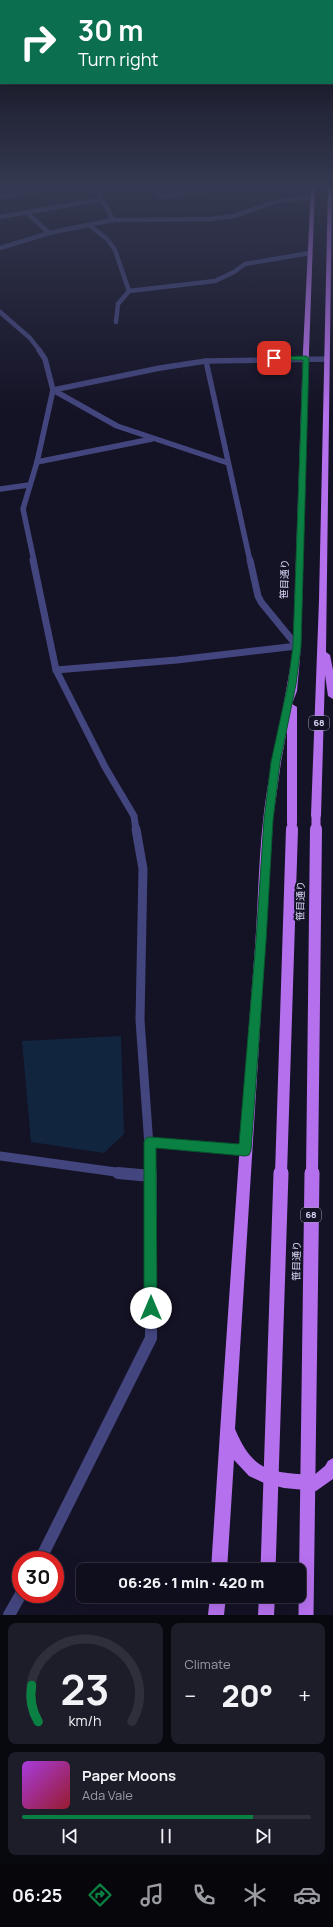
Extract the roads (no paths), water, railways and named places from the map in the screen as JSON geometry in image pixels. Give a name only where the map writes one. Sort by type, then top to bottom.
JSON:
[{"type":"main road","name":"笹目通り","points":[[268,1563],[292,823],[292,684],[297,646],[310,262]]},
{"type":"main road","name":"笹目通り","points":[[306,1615],[316,815],[322,632],[326,359],[330,262]]},
{"type":"main road","points":[[322,632],[333,696]]},
{"type":"main road","points":[[219,1563],[245,1150],[261,941],[268,820],[276,762],[292,684]]},
{"type":"main road","points":[[228,1429],[239,1455],[258,1474],[289,1482],[316,1483],[331,1471],[333,1466]]},
{"type":"main road","points":[[216,1615],[217,1603]]},
{"type":"main road","points":[[266,1615],[267,1603]]},
{"type":"street","points":[[119,262],[129,291]]},
{"type":"street","points":[[116,322],[115,312],[120,298],[129,291],[215,280],[234,272],[245,264],[255,262]]},
{"type":"street","points":[[0,312],[30,338],[45,359],[53,390],[37,462],[23,509],[56,670],[105,767],[134,816],[143,869],[140,1020],[150,1142],[151,1338],[44,1551]]},
{"type":"street","points":[[53,390],[160,368],[206,361],[306,358],[326,359]]},
{"type":"street","points":[[206,361],[258,596],[263,607],[274,617],[297,646]]},
{"type":"street","points":[[53,390],[84,409],[117,426],[228,463]]},
{"type":"street","points":[[37,462],[153,439]]},
{"type":"street","points":[[0,489],[29,485]]},
{"type":"street","points":[[56,670],[177,660],[297,646]]},
{"type":"street","points":[[150,1142],[245,1150]]},
{"type":"street","points":[[0,1156],[115,1173],[151,1176]]},
{"type":"street","points":[[10,1615],[16,1603]]},
{"type":"water","points":[[121,1036],[124,1134],[104,1153],[31,1142],[22,1041]]}]
